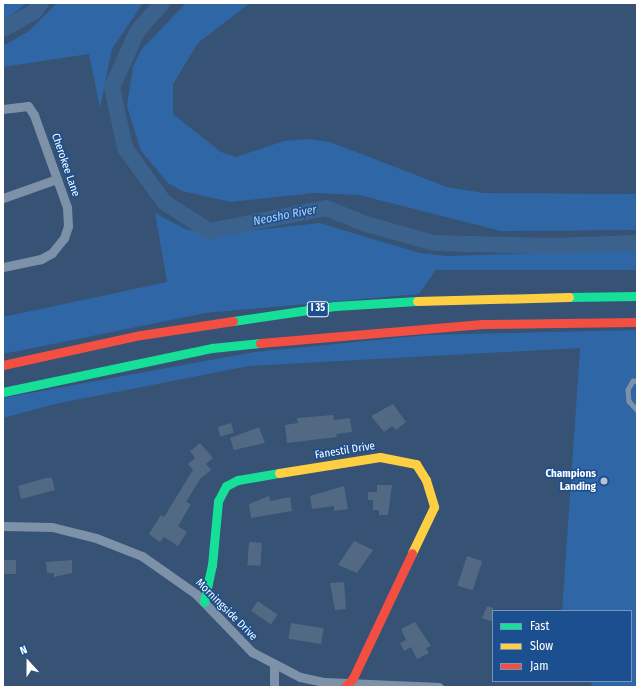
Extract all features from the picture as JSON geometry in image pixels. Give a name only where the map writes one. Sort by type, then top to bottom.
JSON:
[{"type":"main road","name":"I 35","points":[[3,365],[141,335],[335,306],[442,299],[637,296]]},
{"type":"main road","points":[[3,392],[212,348],[346,334],[482,324],[637,322]]},
{"type":"main road","name":"Fanestil Drive","points":[[204,602],[212,565],[218,501],[226,486],[238,480],[380,457],[402,459],[416,464],[426,480],[434,507],[346,685]]},
{"type":"street","name":"Cherokee Lane","points":[[3,110],[28,106],[67,207],[64,238],[52,253],[40,259],[3,267]]},
{"type":"street","points":[[3,198],[57,179]]},
{"type":"street","name":"Morningside Drive","points":[[3,526],[52,527],[96,538],[142,556],[204,602],[252,652],[274,666],[300,677],[346,685],[393,682],[439,687]]},
{"type":"street","points":[[274,666],[274,687]]},
{"type":"lane","points":[[637,382],[628,390],[629,401],[637,410]]},
{"type":"shaded area","points":[[3,3],[27,3],[3,21]]},
{"type":"shaded area","points":[[57,3],[143,3],[112,49],[100,108],[89,54],[3,67],[3,46],[29,31]]},
{"type":"shaded area","points":[[186,3],[250,3],[198,43],[173,84],[173,114],[221,152],[236,157],[284,141],[307,139],[330,142],[447,187],[484,193],[637,194],[637,230],[501,231],[359,195],[314,193],[231,202],[182,191],[168,183],[141,151],[127,106],[133,66],[142,49]]},
{"type":"shaded area","points":[[155,213],[185,229],[212,235],[319,223],[420,253],[447,256],[637,250],[637,270],[436,270],[419,294],[206,313],[3,354],[3,317],[167,282]]},
{"type":"shaded area","name":"Champions Landing","points":[[637,330],[637,687],[593,687],[590,682],[632,682],[632,610],[562,610],[580,348],[249,366],[55,404],[3,418],[3,398],[254,352],[427,335]]},
{"type":"building","points":[[393,404],[406,422],[396,430],[392,426],[384,432],[371,416]]},
{"type":"building","points":[[333,415],[334,420],[350,418],[352,432],[336,434],[337,437],[287,443],[285,425],[298,423],[297,418]]},
{"type":"building","points":[[231,423],[234,433],[221,437],[218,427]]},
{"type":"building","points":[[259,427],[265,443],[234,450],[230,438]]},
{"type":"building","points":[[200,443],[213,458],[206,464],[211,470],[200,479],[186,502],[191,504],[178,526],[187,532],[178,546],[164,537],[160,542],[149,534],[161,515],[164,517],[193,470],[188,464],[195,458],[190,451]]},
{"type":"building","points":[[46,478],[52,478],[55,490],[21,499],[18,486]]},
{"type":"building","points":[[377,485],[392,485],[388,515],[379,515],[379,510],[373,510],[373,500],[368,500],[368,492],[377,492]]},
{"type":"building","points":[[344,486],[348,509],[334,511],[334,506],[312,509],[310,496]]},
{"type":"building","points":[[269,496],[270,501],[290,497],[292,511],[251,518],[249,504]]},
{"type":"building","points":[[354,541],[373,550],[357,573],[338,565]]},
{"type":"building","points":[[249,542],[262,543],[260,566],[247,565]]},
{"type":"building","points":[[467,556],[482,561],[473,590],[457,585]]},
{"type":"building","points":[[3,560],[16,560],[16,574],[3,574]]},
{"type":"building","points":[[72,560],[72,573],[54,577],[54,573],[47,573],[46,562]]},
{"type":"building","points":[[344,582],[346,609],[335,610],[330,583]]},
{"type":"building","points":[[258,601],[278,615],[271,625],[251,611]]},
{"type":"building","points":[[487,606],[493,608],[492,622],[482,618]]},
{"type":"building","points":[[415,622],[431,646],[426,648],[429,653],[417,659],[411,647],[404,651],[400,643],[406,640],[401,629]]},
{"type":"building","points":[[291,623],[324,628],[321,644],[288,639]]},
{"type":"waterway","name":"Neosho River","points":[[3,29],[35,11],[41,3]]},
{"type":"waterway","name":"Neosho River","points":[[162,3],[137,32],[112,87],[125,148],[164,202],[209,231],[326,208],[366,224],[434,243],[552,246],[637,243]]},
{"type":"traffic: fast","points":[[569,297],[637,296]]},
{"type":"traffic: fast","points":[[233,321],[335,306],[417,301]]},
{"type":"traffic: fast","points":[[3,392],[212,348],[260,343]]},
{"type":"traffic: fast","points":[[204,602],[212,565],[218,501],[226,486],[238,480],[279,473]]},
{"type":"traffic: slow","points":[[417,301],[569,297]]},
{"type":"traffic: slow","points":[[279,473],[380,457],[416,464],[426,480],[434,507],[412,553]]},
{"type":"traffic: jam","points":[[3,365],[141,335],[233,321]]},
{"type":"traffic: jam","points":[[260,343],[482,324],[637,322]]},
{"type":"traffic: jam","points":[[345,687],[353,678],[412,553]]},
{"type":"place","name":"Champions Landing","points":[[604,481]]}]
